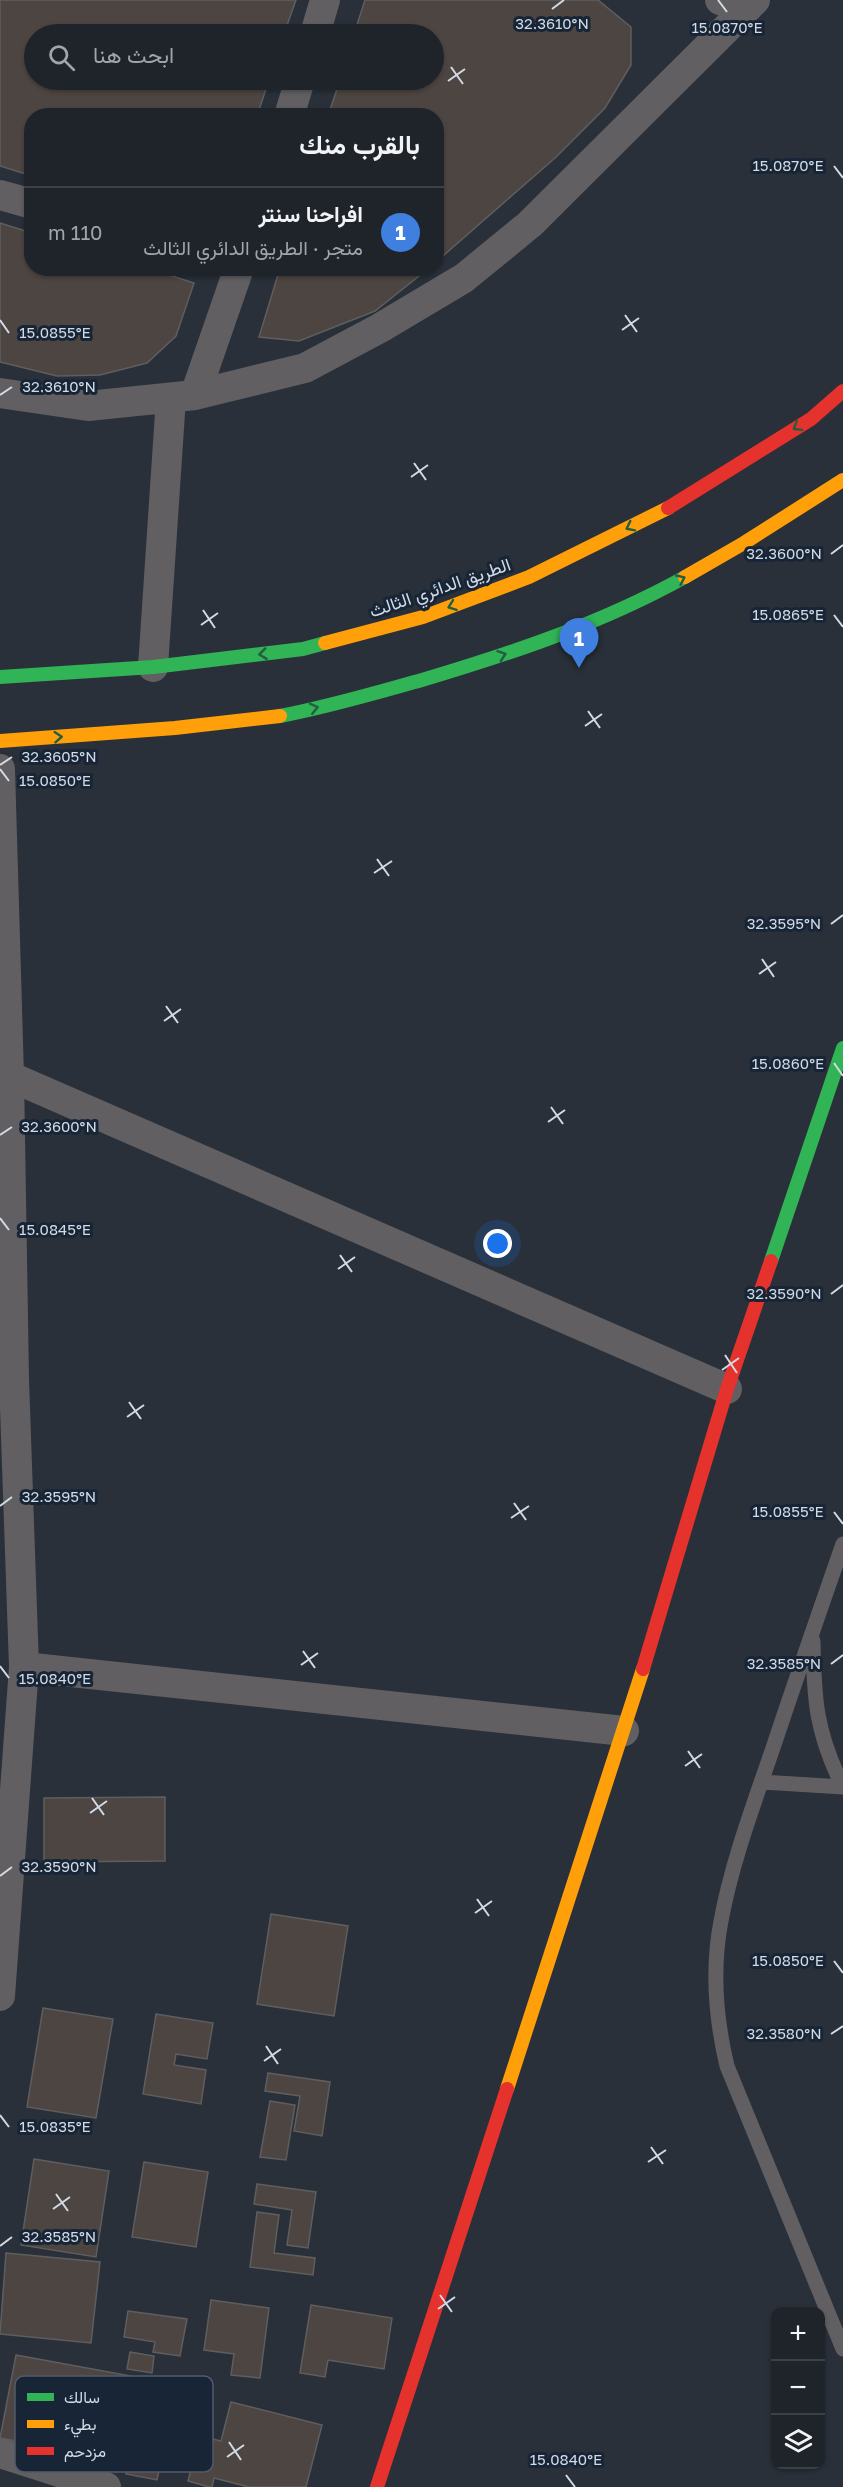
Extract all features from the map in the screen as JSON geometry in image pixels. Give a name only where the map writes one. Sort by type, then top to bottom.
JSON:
[{"type":"main road","name":"الطريق الدائري الثالث","points":[[0,677],[153,667],[303,649],[423,616],[529,577],[679,502],[811,419],[843,391]]},
{"type":"main road","points":[[0,741],[171,728],[282,715],[365,696],[470,666],[571,631],[694,573],[785,519],[843,480]]},
{"type":"main road","points":[[377,2487],[624,1731],[727,1389],[843,1048]]},
{"type":"street","points":[[318,24],[325,0]]},
{"type":"street","points":[[0,393],[88,406],[183,397],[305,368],[380,328],[464,278],[530,224],[740,3]]},
{"type":"street","points":[[291,108],[297,90]]},
{"type":"street","points":[[0,195],[24,202]]},
{"type":"street","points":[[153,667],[183,397],[236,276]]},
{"type":"street","points":[[0,677],[0,696]]},
{"type":"street","points":[[0,769],[9,1076],[7,1378],[24,1667],[6,1806],[0,1996]]},
{"type":"street","points":[[9,1076],[727,1389]]},
{"type":"street","points":[[24,1667],[624,1731]]},
{"type":"street","points":[[0,2453],[15,2458]]},
{"type":"street","points":[[59,2472],[106,2487]]},
{"type":"lane","points":[[843,1544],[761,1782],[732,1874],[721,1922],[717,1976],[719,2032],[727,2066],[843,2349]]},
{"type":"lane","points":[[761,1782],[843,1787],[820,1732],[814,1694],[813,1629]]},
{"type":"building","points":[[0,0],[296,0],[288,24],[24,24],[24,90],[266,90],[260,108],[24,108],[24,174],[0,166]]},
{"type":"building","points":[[365,0],[598,0],[631,27],[631,65],[605,108],[555,158],[444,255],[444,108],[331,108],[337,90],[444,90],[444,24],[357,24]]},
{"type":"building","points":[[0,223],[24,230],[24,276],[172,276],[194,283],[176,336],[147,363],[100,375],[57,376],[0,362]]},
{"type":"building","points":[[278,276],[419,276],[375,311],[299,341],[259,337]]},
{"type":"building","points":[[165,1797],[165,1861],[44,1862],[44,1798]]},
{"type":"building","points":[[271,1914],[348,1926],[334,2016],[257,2004]]},
{"type":"building","points":[[43,2008],[113,2019],[96,2118],[27,2107]]},
{"type":"building","points":[[156,2014],[213,2023],[207,2059],[176,2054],[174,2065],[206,2070],[201,2104],[143,2094]]},
{"type":"building","points":[[268,2073],[330,2082],[322,2136],[294,2131],[300,2096],[265,2091]]},
{"type":"building","points":[[270,2101],[295,2105],[286,2160],[260,2157]]},
{"type":"building","points":[[34,2159],[109,2171],[96,2257],[21,2245]]},
{"type":"building","points":[[144,2162],[208,2172],[196,2247],[132,2237]]},
{"type":"building","points":[[257,2184],[316,2192],[308,2248],[287,2245],[292,2210],[254,2204]]},
{"type":"building","points":[[257,2212],[279,2215],[274,2253],[315,2258],[313,2275],[250,2267]]},
{"type":"building","points":[[6,2253],[100,2262],[91,2343],[0,2334]]},
{"type":"building","points":[[211,2300],[269,2308],[260,2378],[231,2375],[234,2354],[204,2350]]},
{"type":"building","points":[[311,2305],[392,2318],[384,2369],[328,2360],[325,2377],[300,2373]]},
{"type":"building","points":[[128,2311],[187,2319],[180,2356],[153,2352],[155,2342],[124,2337]]},
{"type":"building","points":[[130,2352],[154,2356],[152,2373],[127,2369]]},
{"type":"building","points":[[16,2355],[131,2376],[15,2376],[15,2441],[0,2438]]},
{"type":"building","points":[[231,2402],[322,2425],[306,2487],[249,2487],[214,2478],[212,2487],[209,2487],[188,2481],[190,2472],[213,2472],[213,2439],[221,2441]]},
{"type":"building","points":[[126,2472],[159,2472],[157,2480],[126,2474]]},
{"type":"traffic: fast","points":[[280,716],[422,680],[523,648],[622,609],[685,577]]},
{"type":"traffic: fast","points":[[0,677],[153,667],[303,649],[325,643]]},
{"type":"traffic: fast","points":[[771,1261],[843,1048]]},
{"type":"traffic: slow","points":[[685,577],[744,543],[843,480]]},
{"type":"traffic: slow","points":[[325,643],[423,617],[529,577],[668,508]]},
{"type":"traffic: slow","points":[[0,741],[175,728],[280,716]]},
{"type":"traffic: slow","points":[[507,2089],[643,1669]]},
{"type":"traffic: jam","points":[[668,508],[811,419],[843,391]]},
{"type":"traffic: jam","points":[[643,1669],[727,1389],[771,1261]]},
{"type":"traffic: jam","points":[[377,2487],[507,2089]]},
{"type":"place","name":"افراحنا سنتر","points":[[579,668]]}]
